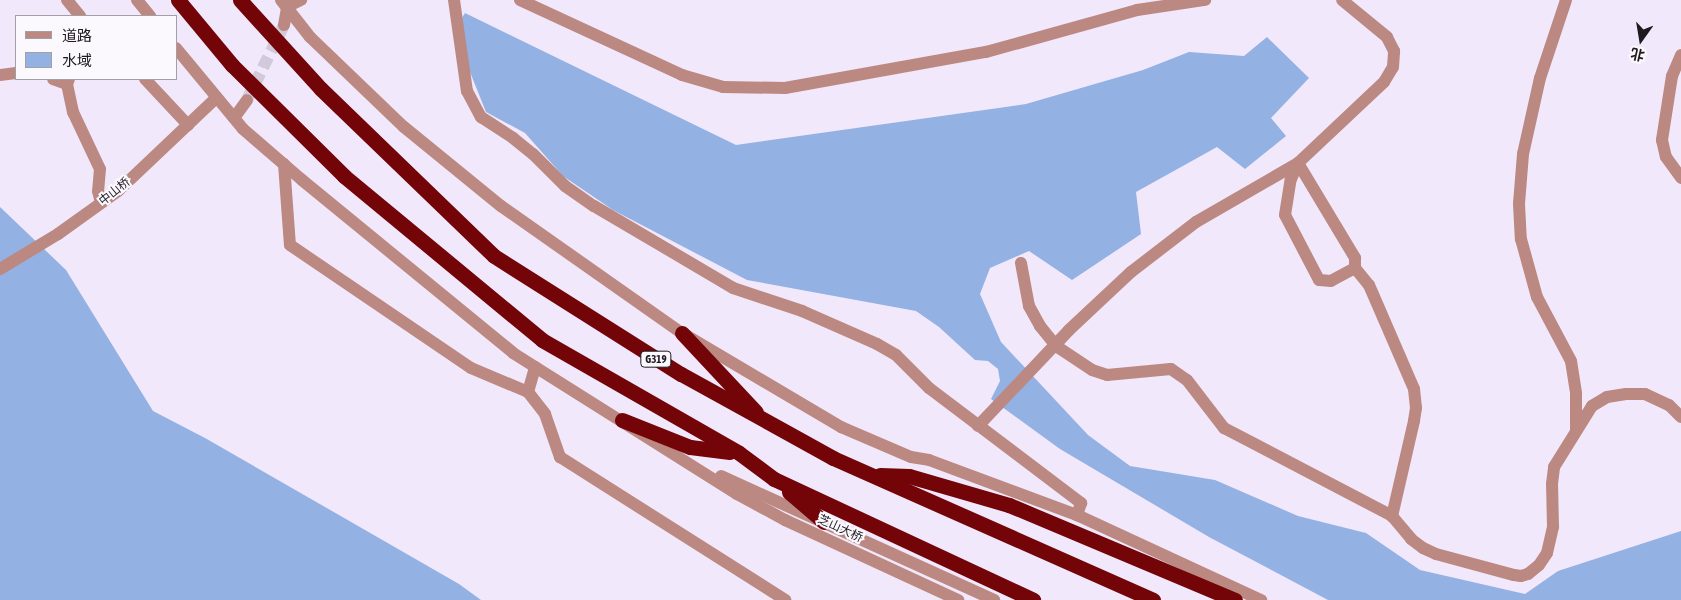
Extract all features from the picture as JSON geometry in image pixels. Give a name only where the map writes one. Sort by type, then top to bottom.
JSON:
[{"type":"highway","points":[[178,0],[232,66],[344,176],[542,340],[739,453],[774,479],[824,522]]},
{"type":"highway","name":"G319","points":[[240,0],[321,89],[494,256],[681,374],[768,424],[833,458],[1153,600]]},
{"type":"highway","points":[[682,333],[768,424]]},
{"type":"highway","points":[[622,420],[690,447],[739,453]]},
{"type":"highway","points":[[872,475],[909,476],[1009,506],[1235,600]]},
{"type":"highway","points":[[774,479],[1033,600]]},
{"type":"street","points":[[68,0],[79,15]]},
{"type":"street","points":[[137,0],[149,15]]},
{"type":"street","points":[[285,2],[301,0]]},
{"type":"street","points":[[454,0],[467,91],[481,117],[533,154],[565,186],[594,206],[733,288],[802,311],[877,344],[896,355],[929,388],[1081,503],[1077,515]]},
{"type":"street","points":[[520,0],[682,75],[723,87],[785,88],[986,52],[1137,10],[1205,0]]},
{"type":"street","points":[[978,426],[1070,330],[1130,272],[1196,222],[1298,163],[1384,82],[1393,68],[1394,51],[1387,36],[1342,0]]},
{"type":"street","points":[[1566,0],[1540,78],[1523,154],[1519,204],[1521,239],[1538,297],[1571,361],[1576,394],[1576,429]]},
{"type":"street","points":[[284,25],[285,2]]},
{"type":"street","points":[[285,2],[310,37],[404,127],[502,206],[682,333],[850,431],[911,457],[929,460],[1077,515],[1262,600]]},
{"type":"street","points":[[178,50],[234,118],[284,164],[513,353],[686,460],[737,494],[785,520],[958,600]]},
{"type":"street","points":[[1681,55],[1672,76],[1662,140],[1666,157],[1681,178]]},
{"type":"street","points":[[0,75],[15,73]]},
{"type":"street","points":[[146,80],[188,124]]},
{"type":"street","points":[[68,81],[73,112],[100,169],[98,191],[101,203]]},
{"type":"street","name":"中山桥","points":[[0,269],[58,234],[118,191],[216,98]]},
{"type":"street","points":[[234,118],[247,100]]},
{"type":"street","points":[[1298,163],[1291,179],[1285,215],[1319,280],[1331,281],[1355,268]]},
{"type":"street","points":[[1298,163],[1355,258],[1355,268],[1369,285],[1414,390],[1416,408],[1414,421],[1392,516]]},
{"type":"street","points":[[284,164],[290,245],[471,368],[528,392],[544,414],[560,457],[784,600]]},
{"type":"street","points":[[1021,263],[1029,306],[1040,326],[1056,346],[1092,370],[1107,374],[1171,369],[1187,380],[1224,428],[1392,516],[1411,539],[1436,554],[1514,575],[1522,576],[1528,574],[1539,565],[1547,552],[1553,527],[1552,484],[1554,467],[1592,406],[1607,397],[1645,394],[1668,405],[1681,417]]},
{"type":"street","points":[[528,392],[535,367]]},
{"type":"street","name":"芝山大桥","points":[[686,460],[994,600]]},
{"type":"water","points":[[465,13],[736,145],[1026,104],[1143,70],[1189,52],[1244,56],[1267,37],[1309,78],[1271,118],[1286,136],[1245,169],[1217,147],[1136,192],[1141,234],[1072,280],[1029,251],[990,268],[980,294],[1001,342],[1088,435],[1130,466],[1215,480],[1298,516],[1366,533],[1420,570],[1525,594],[1558,571],[1681,531],[1681,600],[1328,600],[1209,537],[1060,449],[991,399],[1000,381],[998,369],[988,361],[975,360],[939,327],[916,311],[747,280],[613,210],[563,176],[525,133],[486,112],[466,62],[460,21]]},
{"type":"water","points":[[0,207],[66,270],[153,411],[205,438],[459,584],[481,600],[0,600]]},
{"type":"tunnel","points":[[247,100],[284,25]]}]
